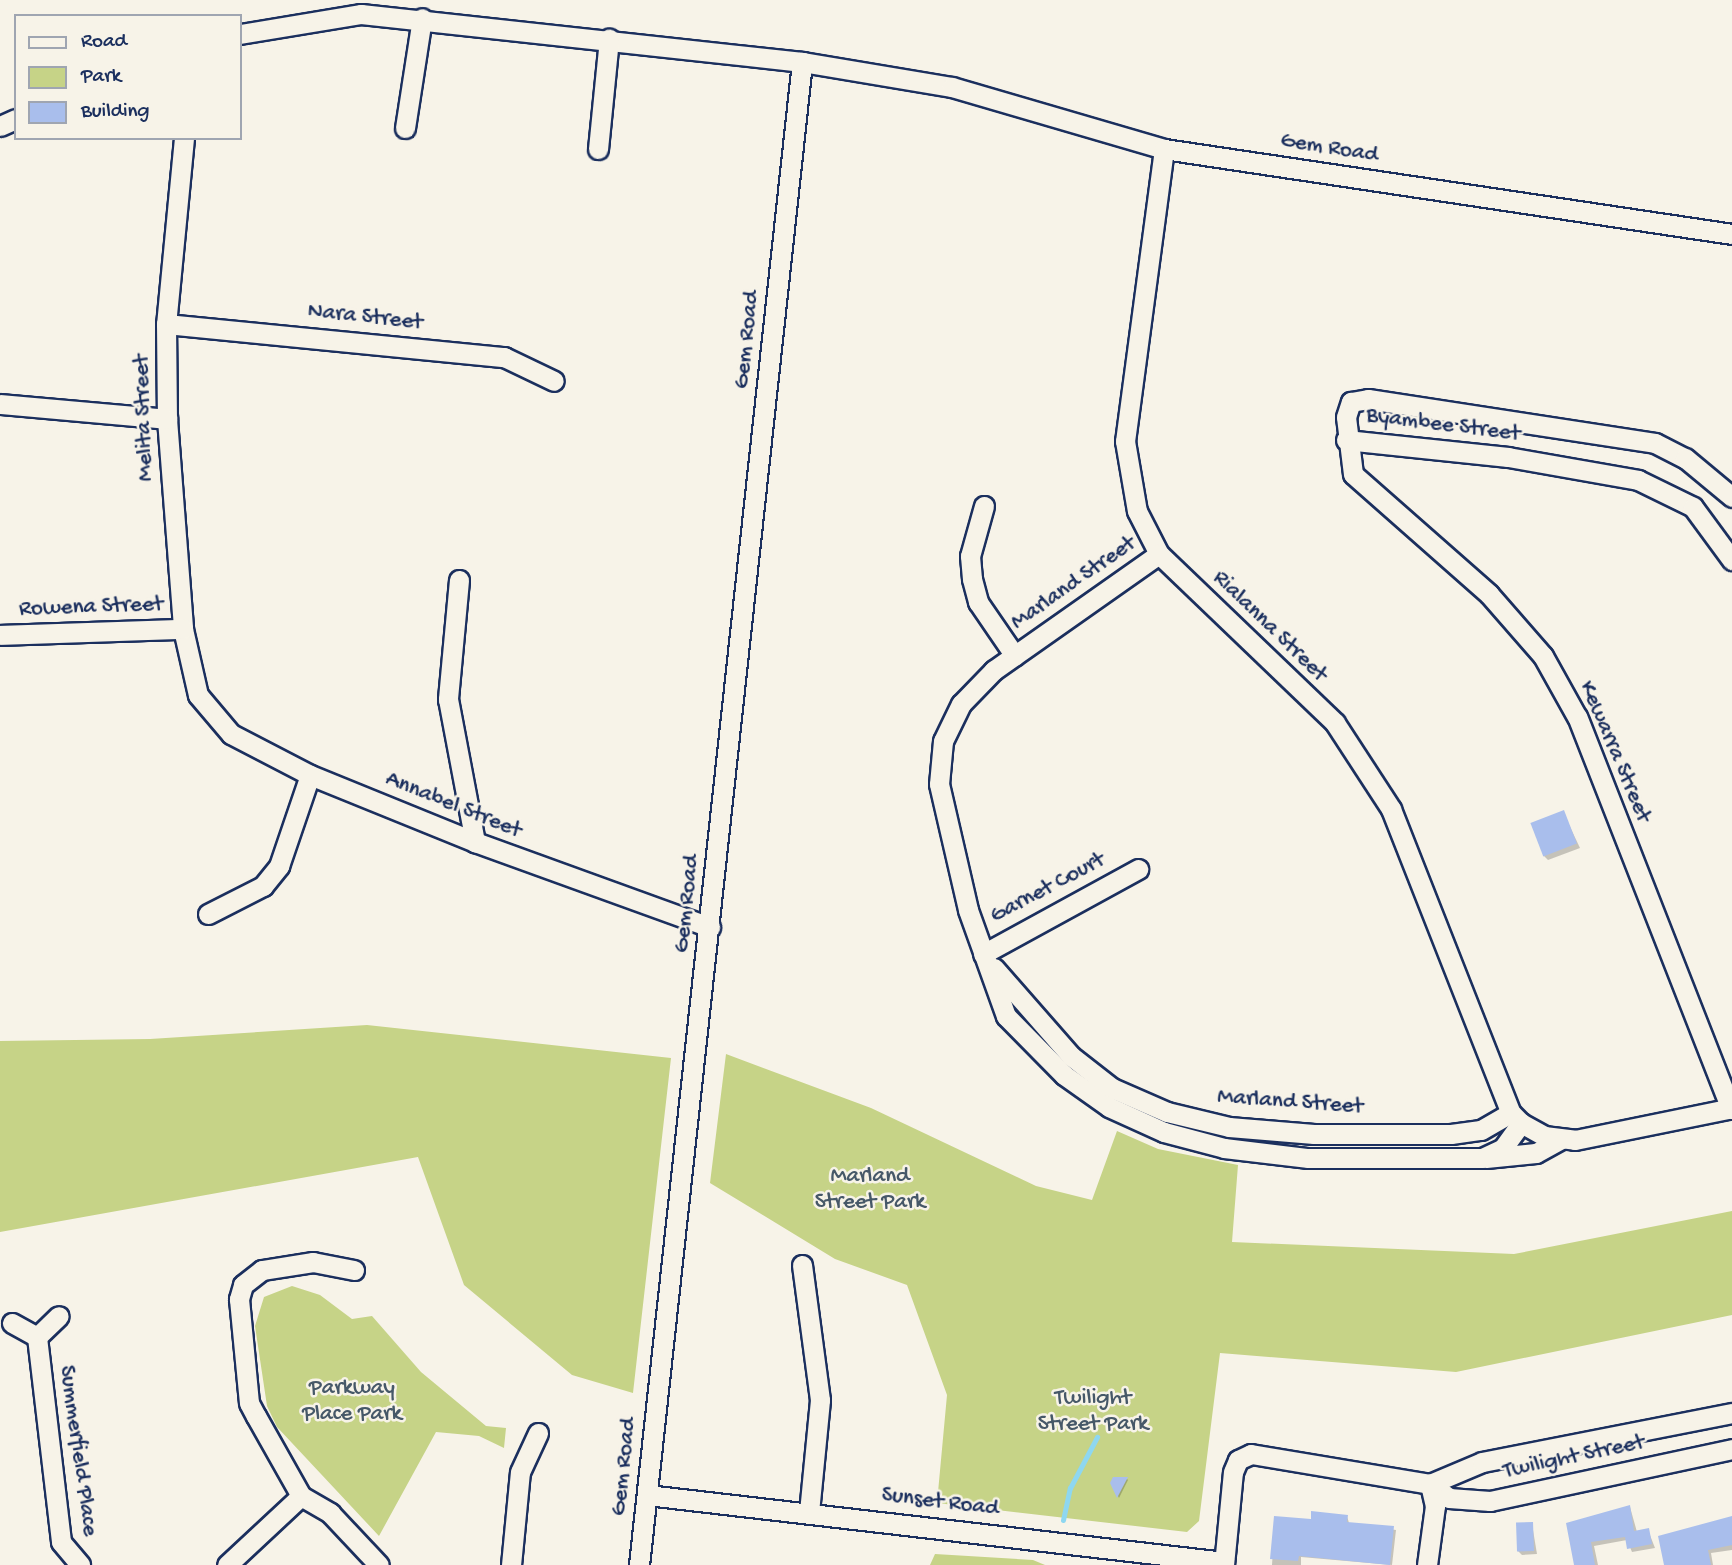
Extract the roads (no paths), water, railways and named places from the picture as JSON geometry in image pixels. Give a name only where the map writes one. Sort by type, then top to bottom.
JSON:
[{"type":"street","points":[[242,34],[361,14],[422,18],[802,62]]},
{"type":"street","points":[[405,128],[422,18]]},
{"type":"street","points":[[598,149],[609,39]]},
{"type":"street","name":"Gem Road","points":[[639,1565],[802,62],[952,87],[1164,149],[1732,234]]},
{"type":"street","name":"Melita Street","points":[[184,140],[166,324],[167,419],[183,629],[198,695]]},
{"type":"street","name":"Rialanna Street","points":[[1164,149],[1125,441],[1137,511],[1159,554],[1335,723],[1391,809],[1516,1118]]},
{"type":"street","name":"Nara Street","points":[[166,324],[504,357],[554,381]]},
{"type":"street","name":"Byambee Street","points":[[1732,497],[1685,458],[1655,443],[1368,399],[1351,402],[1346,440],[1508,457],[1638,480],[1693,507],[1732,560]]},
{"type":"street","points":[[0,404],[167,419]]},
{"type":"street","name":"Kewarra Street","points":[[1346,440],[1353,474],[1489,594],[1543,656],[1577,717],[1731,1109]]},
{"type":"street","points":[[984,506],[970,556],[972,579],[978,602],[1015,656]]},
{"type":"street","name":"Marland Street","points":[[1159,554],[994,670],[961,704],[943,741],[939,784],[968,910],[983,954],[1006,1016],[1064,1075],[1108,1107],[1164,1132],[1224,1148],[1308,1158],[1482,1158],[1536,1153],[1561,1139],[1731,1109]]},
{"type":"street","points":[[459,580],[448,699],[475,842]]},
{"type":"street","name":"Rowena Street","points":[[0,635],[183,629]]},
{"type":"street","name":"Annabel Street","points":[[198,695],[231,734],[310,775],[475,842],[710,927]]},
{"type":"street","points":[[208,914],[263,886],[279,866],[310,775]]},
{"type":"street","name":"Garnet Court","points":[[983,954],[1138,869]]},
{"type":"street","name":"Marland Street","points":[[983,954],[1071,1056],[1112,1088],[1167,1112],[1229,1127],[1314,1134],[1451,1134],[1481,1130],[1516,1118]]},
{"type":"street","points":[[1482,1158],[1503,1148],[1516,1118],[1561,1139]]},
{"type":"street","points":[[354,1270],[313,1262],[261,1270],[243,1285],[239,1299],[249,1403],[301,1496],[330,1513],[379,1565]]},
{"type":"street","points":[[802,1265],[820,1401],[809,1512]]},
{"type":"street","name":"Summerfield Place","points":[[37,1337],[59,1316]]},
{"type":"street","name":"Summerfield Place","points":[[12,1323],[37,1337]]},
{"type":"street","name":"Summerfield Place","points":[[37,1337],[61,1542],[80,1565]]},
{"type":"street","name":"Twilight Street","points":[[1430,1484],[1482,1462],[1732,1413]]},
{"type":"street","points":[[511,1565],[520,1472],[538,1433]]},
{"type":"street","name":"Twilight Street","points":[[1224,1563],[1233,1472],[1238,1460],[1251,1454],[1430,1484],[1449,1498],[1490,1501],[1732,1449]]},
{"type":"street","points":[[1427,1565],[1434,1506],[1430,1484]]},
{"type":"street","name":"Sunset Road","points":[[647,1495],[1224,1563]]},
{"type":"street","points":[[227,1565],[301,1496]]},
{"type":"waterway","points":[[1063,1520],[1070,1488],[1097,1437]]},
{"type":"park label","name":"Marland Street Park","points":[[870,1190]]},
{"type":"park label","name":"Parkway Place Park","points":[[352,1402]]},
{"type":"park label","name":"Twilight Street Park","points":[[1093,1412]]}]
